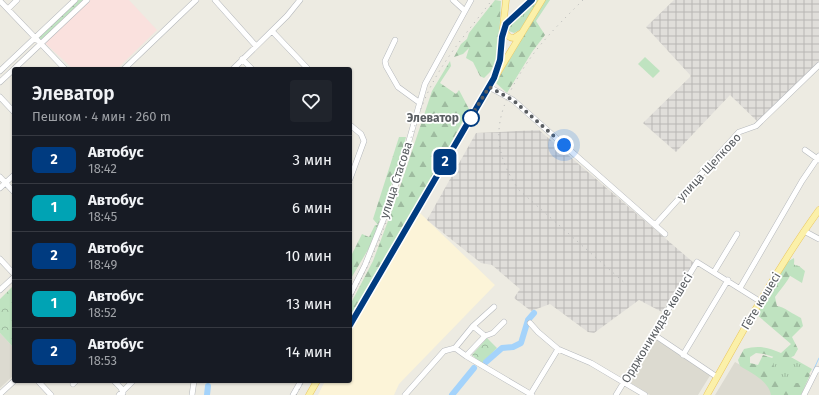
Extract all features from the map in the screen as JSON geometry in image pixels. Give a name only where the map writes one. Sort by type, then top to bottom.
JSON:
[{"type":"main road","points":[[494,78],[500,60],[506,0]]},
{"type":"main road","points":[[502,37],[504,29],[510,20],[532,0]]},
{"type":"main road","points":[[352,322],[494,78],[542,0]]},
{"type":"main road","points":[[503,22],[507,36],[512,38],[517,37],[522,31]]},
{"type":"main road","name":"Гёте көшесі","points":[[707,395],[761,302],[804,231],[819,210]]},
{"type":"main road","points":[[309,395],[317,383]]},
{"type":"street","points":[[0,0],[64,67]]},
{"type":"street","points":[[8,9],[17,0]]},
{"type":"street","points":[[0,70],[75,0]]},
{"type":"street","points":[[16,67],[86,0]]},
{"type":"street","points":[[126,67],[196,0]]},
{"type":"street","points":[[215,0],[256,46]]},
{"type":"street","points":[[235,67],[287,16],[300,0]]},
{"type":"street","points":[[453,0],[464,11]]},
{"type":"street","name":"улица Стасова","points":[[352,291],[365,265],[388,208],[403,162],[425,84],[471,0]]},
{"type":"street","points":[[272,31],[306,67]]},
{"type":"street","points":[[395,40],[385,60],[386,66],[398,87],[420,102]]},
{"type":"street","points":[[242,60],[250,67]]},
{"type":"street","name":"улица Щелково","points":[[655,225],[739,132],[756,126],[819,65]]},
{"type":"street","points":[[0,82],[12,71]]},
{"type":"street","points":[[489,87],[513,100],[665,234]]},
{"type":"street","points":[[0,97],[12,110]]},
{"type":"street","points":[[352,127],[361,134],[364,142],[352,174]]},
{"type":"street","points":[[740,288],[818,158],[805,150]]},
{"type":"street","points":[[0,177],[12,190]]},
{"type":"street","points":[[0,188],[12,177]]},
{"type":"street","points":[[804,231],[819,239]]},
{"type":"street","points":[[737,234],[714,272],[761,302]]},
{"type":"street","points":[[0,259],[12,273]]},
{"type":"street","name":"Орджоникидзе көшесі","points":[[616,395],[697,262],[714,272]]},
{"type":"street","points":[[0,290],[12,277]]},
{"type":"street","points":[[683,355],[728,280]]},
{"type":"street","points":[[405,395],[444,351],[455,348],[473,326],[494,307]]},
{"type":"street","points":[[466,356],[485,336],[493,333],[504,322]]},
{"type":"street","points":[[530,323],[558,349],[591,363],[645,395]]},
{"type":"street","points":[[473,326],[485,336]]},
{"type":"street","points":[[653,334],[717,377]]},
{"type":"street","points":[[455,348],[531,395],[558,349]]},
{"type":"street","points":[[804,395],[818,370]]},
{"type":"street","points":[[0,394],[12,383]]},
{"type":"street","points":[[40,383],[51,395]]},
{"type":"street","points":[[116,383],[121,388],[121,394]]},
{"type":"street","points":[[121,394],[131,383]]},
{"type":"street","points":[[192,395],[194,383]]},
{"type":"street","points":[[293,395],[301,383]]},
{"type":"shaded area","points":[[90,0],[129,0],[157,30],[119,67],[71,67],[45,43]]},
{"type":"shaded area","points":[[674,0],[819,0],[819,62],[758,122],[730,95],[676,152],[643,123],[691,76],[646,27]]},
{"type":"shaded area","points":[[539,130],[694,263],[662,312],[639,300],[594,333],[588,332],[550,304],[531,311],[514,298],[520,289],[492,265],[481,263],[427,220],[476,133]]},
{"type":"shaded area","points":[[420,213],[495,285],[399,384],[394,395],[318,395],[324,383],[352,383],[352,330]]},
{"type":"shaded area","points":[[0,333],[12,346],[12,377],[0,388]]},
{"type":"shaded area","points":[[656,339],[711,374],[698,395],[650,395],[629,382]]},
{"type":"shaded area","points":[[735,362],[783,389],[779,395],[715,395]]},
{"type":"green space","points":[[76,0],[84,0],[42,41],[38,37]]},
{"type":"green space","points":[[495,0],[501,1],[498,59],[490,72],[484,78],[480,76],[473,62],[466,58],[469,48],[463,54],[454,57],[461,44],[467,39],[469,33]]},
{"type":"green space","points":[[535,0],[539,0],[520,30],[514,33],[509,31],[508,27],[511,21]]},
{"type":"green space","points":[[545,0],[550,0],[536,21],[545,35],[532,52],[507,93],[496,83],[527,27]]},
{"type":"green space","points":[[645,57],[660,71],[653,78],[638,64]]},
{"type":"green space","points":[[450,61],[451,66],[440,83],[456,94],[459,90],[469,109],[447,151],[352,316],[352,301],[373,261],[394,205],[432,91]]},
{"type":"green space","points":[[399,137],[406,137],[399,162],[378,225],[373,219]]},
{"type":"green space","points":[[375,225],[378,225],[372,243],[352,277],[352,254],[362,234],[369,237]]},
{"type":"green space","points":[[794,258],[791,274],[775,297],[777,306],[782,307],[801,318],[803,326],[792,337],[798,349],[794,356],[784,360],[756,353],[750,357],[750,363],[758,365],[763,355],[775,359],[774,369],[785,383],[802,383],[806,371],[810,375],[801,395],[771,395],[767,386],[740,366],[738,360],[744,349],[763,347],[781,353],[791,344],[756,314],[759,309],[762,308],[760,307],[787,262]]},
{"type":"green space","points":[[792,264],[799,266],[805,271],[802,283],[787,274]]},
{"type":"green space","points":[[12,287],[12,346],[0,333],[0,299]]},
{"type":"green space","points":[[487,338],[497,348],[482,364],[472,355]]},
{"type":"green space","points":[[774,355],[789,356],[812,369],[802,386],[778,382],[770,362]]},
{"type":"waterway","points":[[486,362],[502,348],[513,347],[521,343],[528,320],[534,313]]},
{"type":"waterway","points":[[813,371],[819,358]]},
{"type":"waterway","points":[[452,395],[474,368]]},
{"type":"waterway","points":[[207,395],[208,386]]},
{"type":"railway","points":[[352,296],[381,236],[417,120],[429,90],[442,66],[492,0]]},
{"type":"railway","points":[[583,0],[555,28],[539,47],[517,79],[503,108],[499,135],[500,149],[510,176],[519,190],[627,285]]},
{"type":"railway","points":[[296,395],[303,383]]},
{"type":"bus line","name":"2","points":[[352,322],[494,78],[500,60],[502,37],[506,24],[532,0]]},
{"type":"place","name":"Элеватор","points":[[471,118]]},
{"type":"route","points":[[471,118],[469,120],[489,87],[513,100],[564,145]]}]
